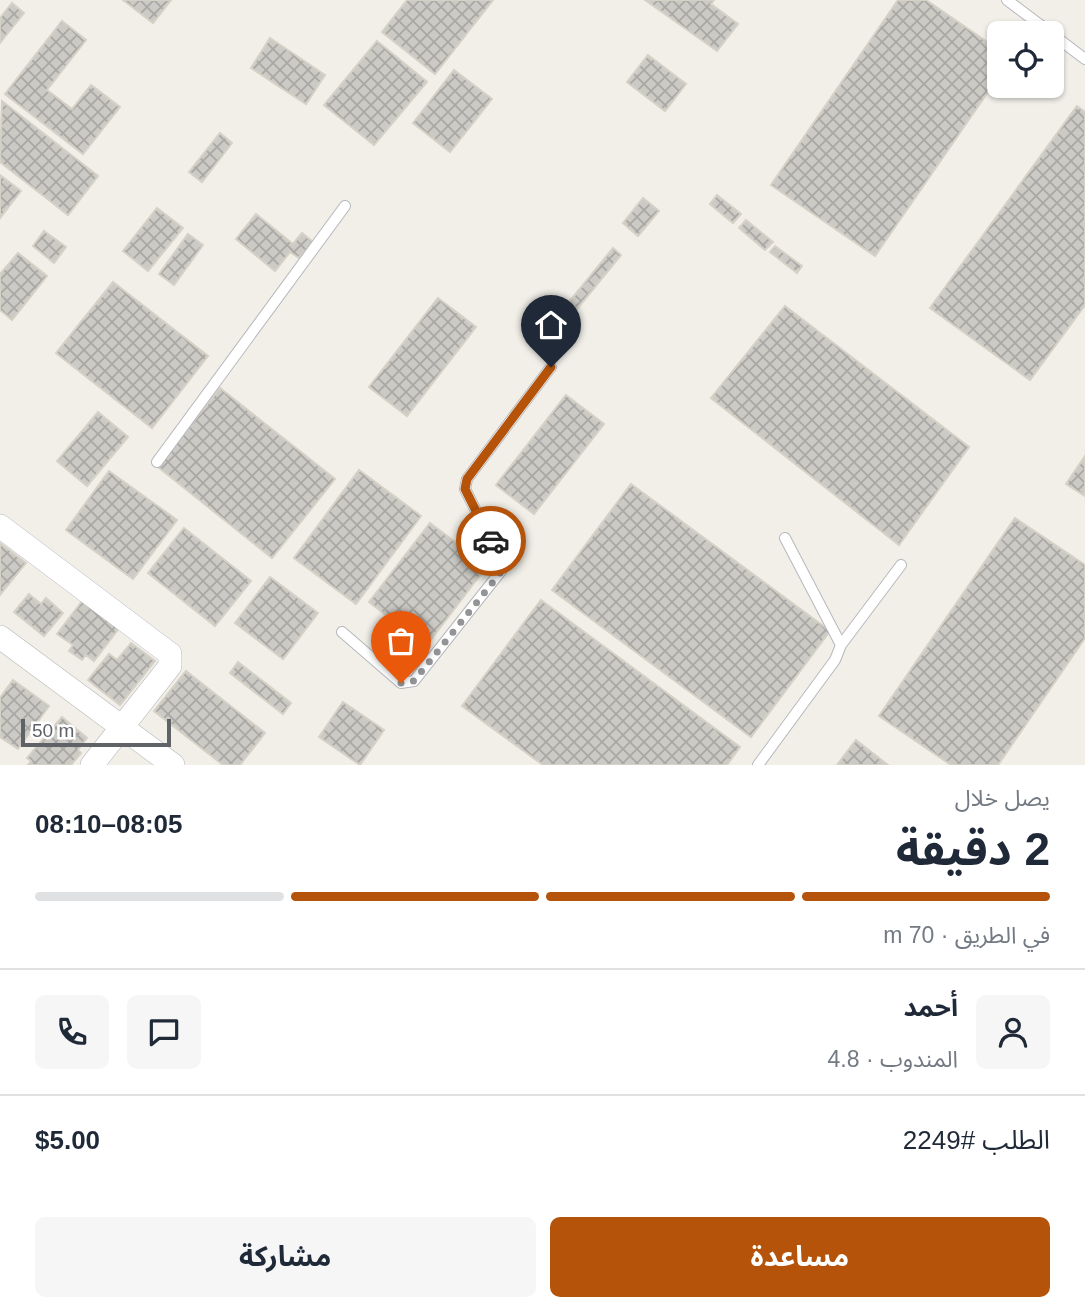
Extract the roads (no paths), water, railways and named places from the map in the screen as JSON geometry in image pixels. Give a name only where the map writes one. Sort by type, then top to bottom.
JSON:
[{"type":"street","points":[[0,526],[170,654],[170,666],[92,765]]},
{"type":"street","points":[[0,638],[173,765]]},
{"type":"lane","points":[[1007,0],[1034,21]]},
{"type":"lane","points":[[1064,44],[1085,59]]},
{"type":"lane","points":[[158,462],[345,206]]},
{"type":"lane","points":[[342,632],[401,683],[414,681],[501,572],[498,555],[465,489],[467,479],[551,367]]},
{"type":"lane","points":[[785,538],[841,645]]},
{"type":"lane","points":[[758,765],[835,660],[841,645],[901,565]]}]
